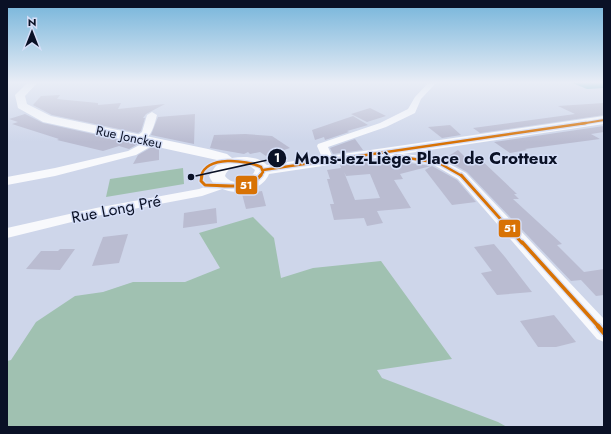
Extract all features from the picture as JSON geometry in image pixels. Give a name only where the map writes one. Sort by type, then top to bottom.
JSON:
[{"type":"street","name":"Rue Jonckeu","points":[[21,102],[22,106],[47,119],[144,141],[216,155],[222,157],[229,163],[250,162],[257,164],[263,170]]},
{"type":"street","points":[[328,160],[322,146],[383,125],[412,111],[415,102]]},
{"type":"street","points":[[7,181],[55,172],[132,153],[144,141],[152,115]]},
{"type":"street","points":[[229,163],[222,167],[217,173],[218,179],[224,184],[233,186],[247,185],[260,178],[263,170],[604,120]]},
{"type":"street","points":[[390,151],[398,157],[422,159],[439,163],[462,176],[604,334]]},
{"type":"street","name":"Rue Long Pré","points":[[7,233],[62,219],[202,192],[224,184]]},
{"type":"green space","points":[[183,168],[184,184],[106,197],[110,179]]},
{"type":"green space","points":[[253,217],[274,238],[281,278],[313,268],[381,261],[452,359],[377,370],[382,378],[498,422],[507,427],[7,427],[7,361],[11,360],[36,322],[75,296],[103,292],[133,282],[185,282],[220,268],[199,233]]},
{"type":"building","points":[[35,102],[90,102],[98,103],[98,105],[121,103],[118,109],[165,104],[146,114],[143,118],[145,118],[141,131],[138,133],[52,115],[33,105]]},
{"type":"building","points":[[604,103],[604,115],[480,133],[473,128],[575,114],[558,106]]},
{"type":"building","points":[[370,108],[386,116],[367,122],[351,114]]},
{"type":"building","points":[[25,114],[43,123],[138,144],[129,149],[119,146],[103,151],[57,140],[59,139],[12,124],[18,122],[9,119]]},
{"type":"building","points":[[195,114],[194,144],[151,135],[158,117]]},
{"type":"building","points":[[353,116],[368,125],[347,131],[349,132],[325,140],[324,137],[315,140],[312,130]]},
{"type":"building","points":[[450,125],[461,135],[442,138],[428,127]]},
{"type":"building","points":[[604,126],[604,132],[591,134],[600,139],[525,149],[527,150],[510,153],[494,142]]},
{"type":"building","points":[[245,134],[272,136],[290,148],[266,156],[260,152],[250,154],[248,152],[244,154],[210,148],[214,135]]},
{"type":"building","points":[[355,139],[363,150],[333,154],[330,148]]},
{"type":"building","points":[[152,147],[159,149],[159,160],[133,164],[138,155]]},
{"type":"building","points":[[458,150],[466,158],[478,157],[517,194],[514,194],[519,199],[513,199],[562,244],[557,245],[584,272],[604,269],[604,295],[596,296],[581,280],[571,281],[467,172],[444,159]]},
{"type":"building","points":[[372,160],[374,163],[402,162],[431,166],[400,174],[403,179],[394,180],[411,208],[377,211],[383,223],[367,226],[364,218],[334,220],[330,204],[334,204],[327,179],[330,179],[327,170],[341,168],[340,165]],"holes":[[[344,172],[346,176],[370,174],[380,198],[355,200]]]},
{"type":"building","points":[[432,166],[457,180],[476,202],[452,205],[425,170]]},
{"type":"building","points":[[262,191],[266,206],[246,209],[242,194]]},
{"type":"building","points":[[216,208],[217,223],[183,228],[184,213]]},
{"type":"building","points":[[128,234],[119,263],[92,266],[103,237]]},
{"type":"building","points":[[494,244],[532,292],[497,295],[481,273],[492,271],[474,247]]},
{"type":"building","points":[[60,249],[75,249],[60,270],[26,269],[41,251],[58,251]]},
{"type":"building","points":[[554,315],[576,342],[556,347],[538,347],[520,321]]},
{"type":"transit line","name":"51","points":[[263,170],[604,120]]},
{"type":"transit line","name":"51","points":[[396,156],[439,163],[462,176],[604,333]]},
{"type":"transit line","name":"51","points":[[216,162],[250,162],[261,167],[263,172],[256,181],[246,185],[205,185],[201,181],[203,171],[207,166],[216,162]]},
{"type":"place","name":"Mons-lez-Liège Place de Crotteux","points":[[191,177]]}]
